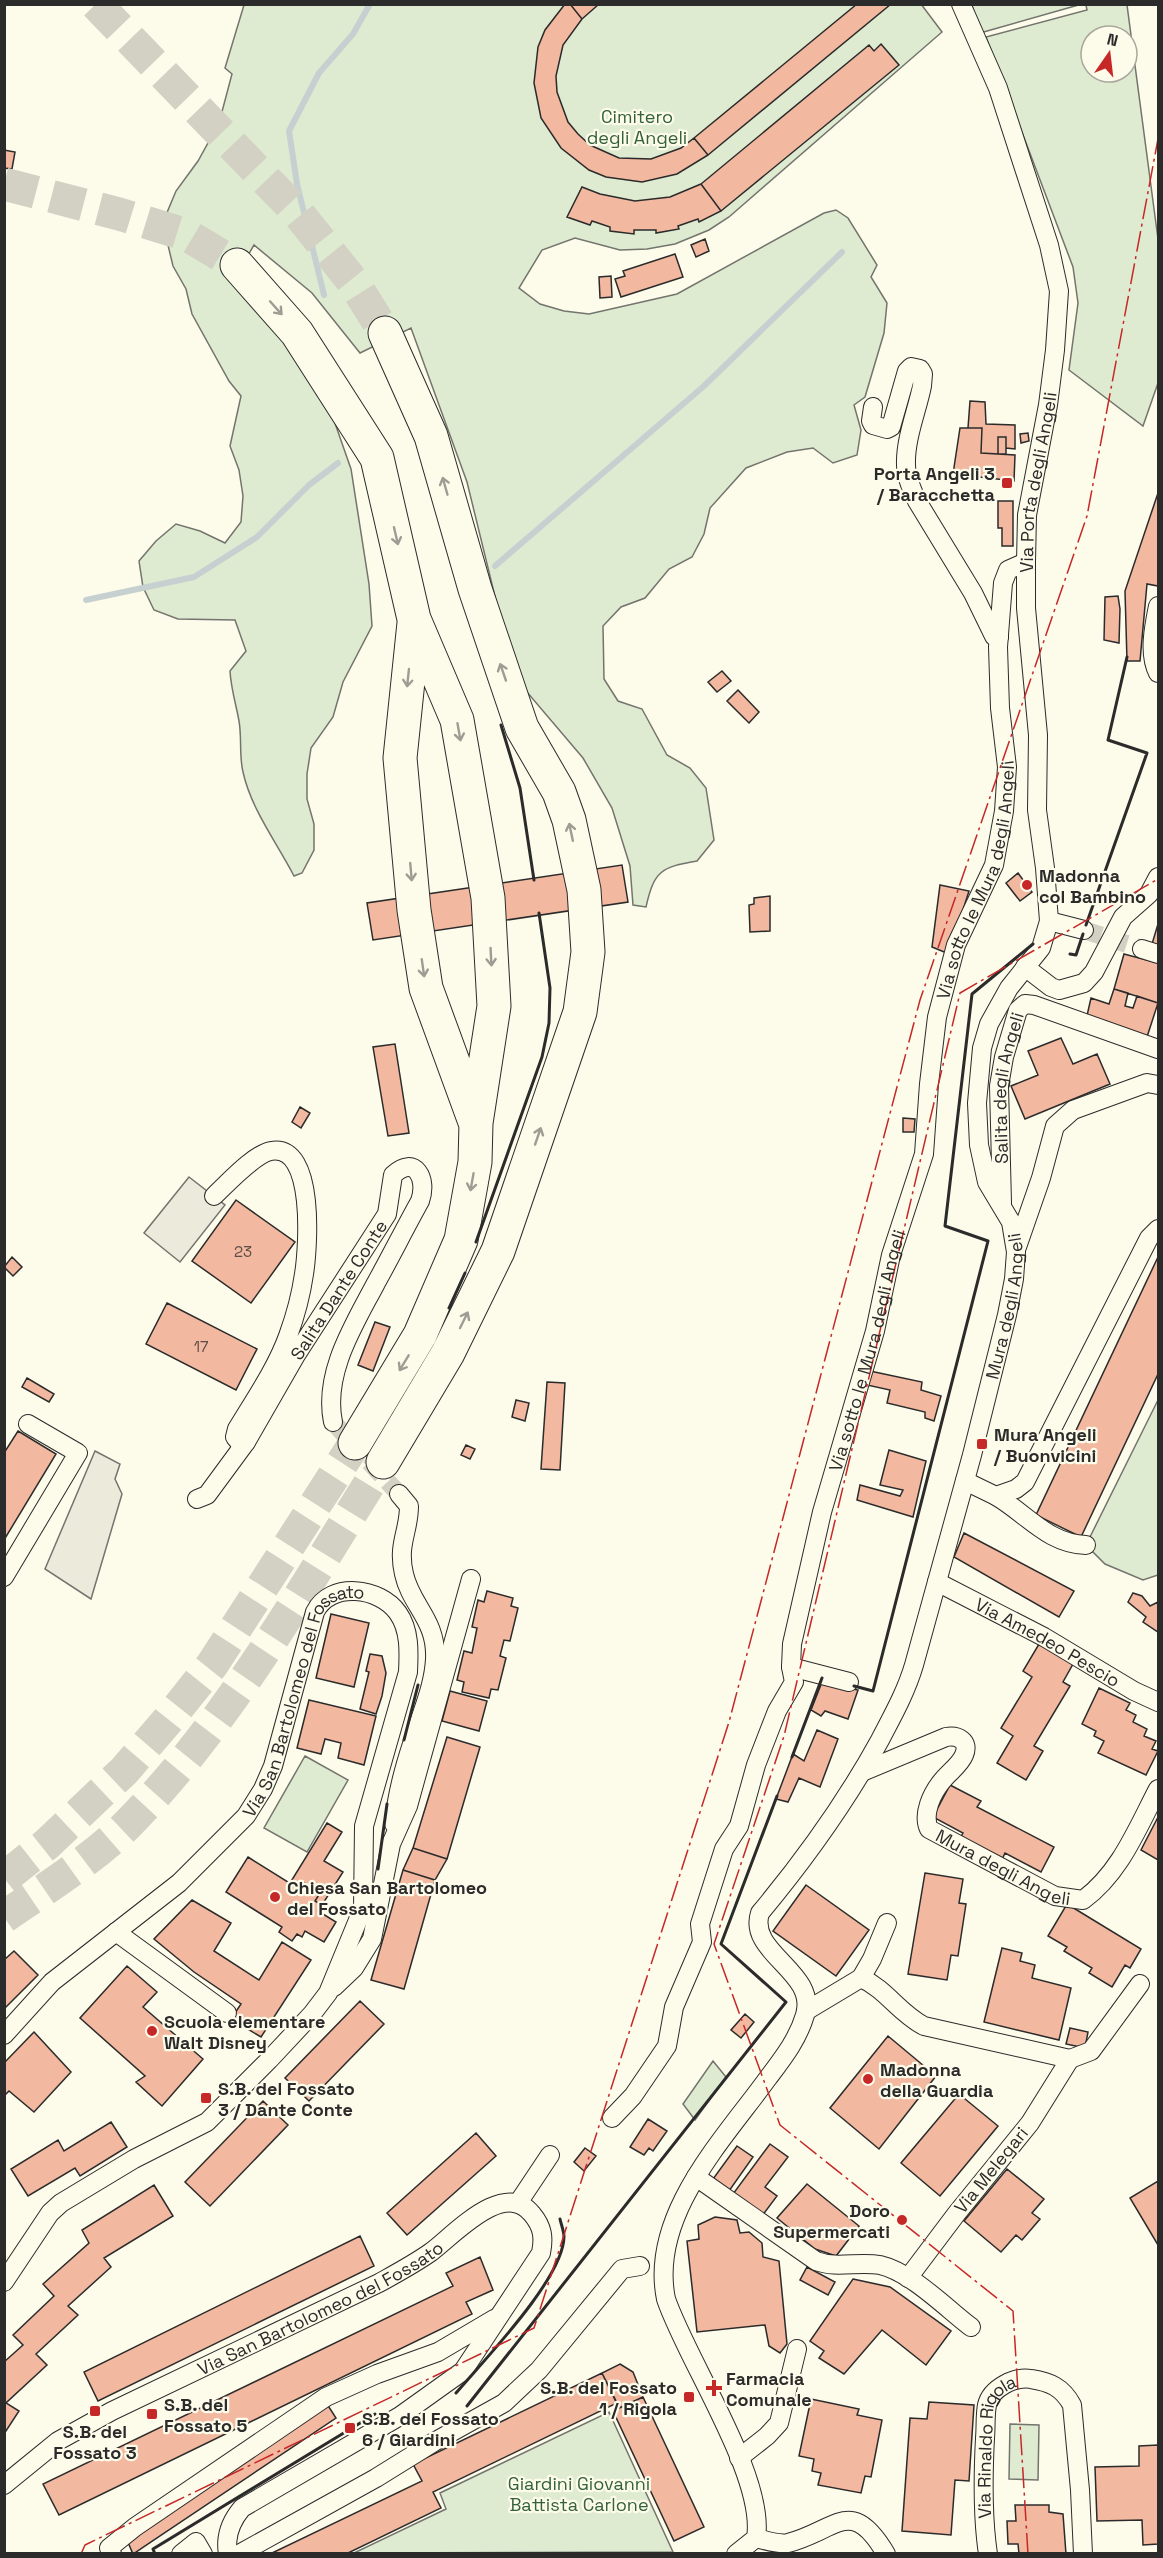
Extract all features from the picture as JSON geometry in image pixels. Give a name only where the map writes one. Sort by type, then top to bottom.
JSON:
[{"type":"highway","points":[[237,265],[297,333],[377,458],[414,619],[457,720],[488,898],[494,1006],[476,1123],[475,1162],[461,1240],[420,1335],[344,1433]]},
{"type":"highway","points":[[383,1462],[448,1353],[498,1251],[580,1012],[588,952],[584,890],[559,792],[522,728],[475,589],[431,436],[385,333]]},
{"type":"highway","points":[[414,619],[400,758],[414,910],[426,988],[476,1123]]},
{"type":"street","name":"Via Porta degli Angeli","points":[[961,4],[998,88],[1049,245],[1059,291],[1048,405],[1027,515],[1026,562],[1026,608],[1038,735],[1037,810],[1049,921],[1041,948],[1025,967]]},
{"type":"street","points":[[873,407],[871,421],[873,425],[887,429],[891,427],[907,371],[911,367],[920,369],[923,374],[922,386],[906,456],[911,487],[917,501],[973,593],[992,633],[999,637]]},
{"type":"street","name":"Via sotto le Mura degli Angeli","points":[[612,2118],[633,2096],[667,2046],[674,2007],[702,1942],[700,1924],[724,1850],[739,1826],[756,1765],[777,1712],[794,1682],[792,1644],[822,1512],[874,1331],[891,1255],[924,1154],[937,1017],[956,945],[994,865],[1004,812],[1007,766],[1000,708],[999,637],[1003,583],[1008,570],[1026,562]]},
{"type":"street","points":[[1158,606],[1154,635],[1154,662],[1158,673]]},
{"type":"street","points":[[1025,967],[1051,987],[1059,990],[1084,983],[1094,972],[1123,917],[1149,894],[1158,877]]},
{"type":"street","points":[[1049,921],[1084,930]]},
{"type":"street","name":"Mura degli Angeli","points":[[807,2011],[805,1995],[796,1977],[760,1935],[756,1924],[760,1913],[800,1865],[862,1772],[903,1697],[914,1665],[965,1481],[1007,1315],[1016,1252],[1011,1222],[987,1182],[979,1145],[979,1061],[989,1024],[1009,988],[1025,967]]},
{"type":"street","name":"Salita degli Angeli","points":[[1002,1204],[999,1086],[1004,1057],[1018,1010],[1025,1004],[1034,1005],[1157,1044]]},
{"type":"street","points":[[1016,1252],[1041,1178],[1055,1126],[1073,1110],[1147,1083],[1158,1085]]},
{"type":"street","name":"Salita Dante Conte","points":[[214,1196],[260,1156],[271,1151],[287,1154],[295,1160],[301,1174],[309,1233],[304,1277],[295,1316],[281,1353],[237,1429],[235,1437],[240,1443],[246,1442]]},
{"type":"street","name":"Salita Dante Conte","points":[[197,1499],[207,1496],[246,1442],[296,1355],[387,1214],[393,1175],[404,1168],[410,1168],[422,1177],[422,1194],[342,1352],[332,1387],[330,1406],[344,1433]]},
{"type":"street","points":[[996,1496],[1016,1489],[1028,1477],[1149,1238],[1158,1229]]},
{"type":"street","points":[[4,1577],[78,1453],[28,1424]]},
{"type":"street","points":[[965,1481],[996,1496],[1048,1535],[1061,1541],[1086,1545]]},
{"type":"street","points":[[391,1844],[399,1792],[432,1682],[435,1654],[430,1626],[408,1587],[403,1570],[401,1547],[409,1506],[399,1494]]},
{"type":"street","name":"Via San Bartolomeo del Fossato","points":[[4,2282],[50,2213],[61,2203],[134,2159],[207,2122],[269,2060],[312,2014],[328,1993],[354,1968],[372,1939],[391,1844],[408,1806],[471,1578]]},
{"type":"street","name":"Via Amedeo Pescio","points":[[937,1582],[1044,1637],[1134,1691],[1158,1702]]},
{"type":"street","name":"Via San Bartolomeo del Fossato","points":[[4,2035],[52,1982],[179,1883],[246,1816],[256,1802],[273,1766],[315,1611],[330,1594],[340,1591],[370,1594],[387,1603],[401,1619],[408,1645],[408,1672],[364,1826],[363,1908],[328,1993]]},
{"type":"street","points":[[792,1667],[849,1682]]},
{"type":"street","name":"Mura degli Angeli","points":[[862,1772],[946,1737],[961,1738],[965,1746],[964,1754],[940,1782],[935,1792],[926,1813],[925,1822],[929,1829],[1055,1896],[1083,1900],[1105,1883],[1116,1869],[1158,1789]]},
{"type":"street","points":[[736,2553],[756,2538],[758,2524],[755,2506],[750,2485],[739,2458],[670,2312],[664,2289],[663,2261],[672,2223],[683,2196],[784,2056],[802,2025],[807,2011],[861,1978],[872,1959],[886,1923]]},
{"type":"street","points":[[116,1932],[227,2013]]},
{"type":"street","points":[[861,1978],[877,1985],[905,2014],[924,2026],[1070,2059]]},
{"type":"street","name":"Via Melegari","points":[[908,2278],[957,2212],[1030,2123],[1070,2059],[1091,2051],[1140,1984]]},
{"type":"street","points":[[228,2553],[227,2545],[231,2525],[242,2508],[400,2416],[463,2371],[497,2317],[536,2263],[544,2239],[535,2217],[527,2208],[518,2203],[550,2155]]},
{"type":"street","points":[[696,2177],[816,2261],[836,2266],[880,2265],[908,2278],[971,2327]]},
{"type":"street","name":"Via San Bartolomeo del Fossato","points":[[4,2485],[35,2457],[112,2411],[379,2283],[430,2252],[488,2207],[504,2203],[518,2203]]},
{"type":"street","points":[[239,2553],[376,2478],[504,2403],[539,2370],[622,2269],[640,2266]]},
{"type":"street","points":[[112,2553],[109,2548],[135,2527],[225,2468],[326,2397],[378,2374],[438,2352],[497,2317]]},
{"type":"street","points":[[739,2458],[767,2436],[779,2423],[797,2349]]},
{"type":"street","name":"Via Rinaldo Rigola","points":[[988,2553],[983,2488],[987,2404],[995,2391],[1008,2382],[1025,2378],[1044,2381],[1056,2386],[1066,2393],[1072,2405],[1083,2553]]},
{"type":"street","points":[[756,2538],[787,2543],[827,2526],[851,2520],[869,2528],[885,2553]]},
{"type":"street","points":[[181,2553],[196,2542],[203,2553]]},
{"type":"green space","name":"Cimitero degli Angeli","points":[[921,4],[942,32],[729,217],[709,230],[675,244],[647,249],[620,250],[575,238],[542,250],[519,288],[540,304],[564,311],[589,314],[677,294],[824,213],[836,210],[848,218],[877,265],[871,277],[887,303],[884,333],[865,397],[854,405],[861,430],[857,455],[833,463],[813,448],[787,452],[746,468],[710,508],[704,534],[692,557],[669,569],[645,598],[621,607],[603,626],[604,679],[618,701],[642,709],[667,755],[690,768],[706,788],[714,840],[697,861],[675,866],[661,873],[652,885],[646,907],[633,905],[630,866],[612,808],[583,758],[515,678],[467,482],[411,328],[360,353],[312,293],[254,245],[233,281],[287,337],[330,409],[351,469],[369,584],[372,626],[343,682],[333,717],[311,748],[307,774],[307,799],[314,824],[314,850],[302,873],[294,876],[258,812],[243,772],[240,727],[230,671],[246,651],[235,620],[178,619],[154,610],[143,587],[139,561],[156,541],[176,524],[200,531],[225,543],[241,522],[243,496],[239,470],[230,446],[241,396],[229,381],[192,314],[186,289],[173,266],[167,241],[166,215],[176,191],[198,161],[219,123],[232,74],[225,68],[244,5]]},
{"type":"green space","points":[[1082,4],[980,33],[972,5]]},
{"type":"green space","points":[[1086,5],[1127,5],[1130,24],[1079,24],[1079,84],[1137,84],[1158,239],[1158,383],[1143,426],[1069,370],[1078,303],[1073,267],[986,37],[1087,10]]},
{"type":"green space","points":[[1158,1400],[1158,1575],[1143,1580],[1105,1564],[1086,1545]]},
{"type":"green space","points":[[305,1756],[348,1780],[307,1852],[264,1828]]},
{"type":"green space","points":[[713,2061],[726,2077],[695,2120],[683,2104]]},
{"type":"green space","name":"Giardini Giovanni Battista Carlone","points":[[609,2412],[673,2552],[354,2553],[446,2509],[440,2493]]},
{"type":"green space","points":[[1010,2424],[1039,2425],[1038,2480],[1009,2479]]},
{"type":"shaded area","points":[[189,1177],[225,1205],[180,1262],[144,1233]]},
{"type":"shaded area","points":[[95,1451],[120,1464],[115,1479],[122,1494],[91,1599],[45,1569]]},
{"type":"building","points":[[565,4],[570,4],[582,19],[563,45],[556,76],[557,92],[568,122],[578,134],[590,145],[619,158],[651,159],[681,148],[694,138],[708,155],[677,174],[642,182],[606,177],[589,170],[561,148],[541,118],[534,83],[538,47],[545,30]]},
{"type":"building","points":[[570,4],[599,4],[582,19]]},
{"type":"building","points":[[857,4],[891,4],[708,155],[694,138]]},
{"type":"building","points":[[881,44],[899,65],[721,211],[701,184],[869,45],[874,51]]},
{"type":"building","points":[[4,150],[15,152],[12,169],[4,168]]},
{"type":"building","points":[[265,184],[275,187],[273,195],[262,192]]},
{"type":"building","points":[[701,184],[721,211],[699,222],[698,219],[678,226],[679,229],[656,233],[656,230],[634,230],[634,234],[610,231],[610,227],[592,221],[590,225],[567,217],[582,187],[600,194],[635,201],[670,197]]},
{"type":"building","points":[[705,239],[709,251],[696,257],[691,245]]},
{"type":"building","points":[[675,254],[683,277],[621,297],[615,279],[625,276],[623,271]]},
{"type":"building","points":[[611,276],[612,297],[600,298],[599,277]]},
{"type":"building","points":[[970,401],[985,402],[986,424],[1015,425],[1015,449],[1006,448],[1006,437],[998,437],[998,454],[981,453],[982,428],[968,428]]},
{"type":"building","points":[[960,428],[982,428],[981,453],[1015,455],[1014,481],[953,474]]},
{"type":"building","points":[[1028,433],[1029,441],[1021,443],[1020,434]]},
{"type":"building","points":[[998,437],[1006,437],[1006,454],[998,454]]},
{"type":"building","points":[[1158,493],[1158,586],[1147,584],[1140,661],[1127,661],[1125,591]]},
{"type":"building","points":[[998,501],[1013,501],[1013,546],[1002,546],[1002,528],[998,528]]},
{"type":"building","points":[[1118,596],[1119,643],[1104,640],[1105,597]]},
{"type":"building","points":[[722,671],[731,681],[717,692],[708,682]]},
{"type":"building","points":[[738,690],[759,712],[749,723],[727,701]]},
{"type":"building","points":[[622,865],[628,902],[373,940],[367,903]]},
{"type":"building","points":[[1018,873],[1032,892],[1020,901],[1006,883]]},
{"type":"building","points":[[940,885],[969,891],[949,954],[932,947]]},
{"type":"building","points":[[770,896],[770,931],[750,932],[749,905],[754,904],[754,898]]},
{"type":"building","points":[[1158,924],[1158,946],[1152,944]]},
{"type":"building","points":[[1124,954],[1158,963],[1158,1003],[1114,989]]},
{"type":"building","points":[[1114,989],[1128,993],[1125,1006],[1133,1008],[1137,996],[1158,1003],[1146,1040],[1086,1020],[1091,998],[1109,1004]]},
{"type":"building","points":[[1061,1038],[1073,1064],[1097,1054],[1110,1084],[1025,1119],[1011,1086],[1038,1075],[1028,1051]]},
{"type":"building","points":[[395,1044],[409,1133],[388,1136],[373,1047]]},
{"type":"building","points":[[300,1107],[310,1113],[301,1128],[292,1122]]},
{"type":"building","points":[[903,1118],[915,1119],[914,1132],[903,1132]]},
{"type":"building","points":[[236,1200],[295,1242],[251,1303],[192,1261]]},
{"type":"building","points":[[12,1257],[22,1267],[13,1276],[4,1267]]},
{"type":"building","points":[[1158,1257],[1158,1374],[1081,1537],[1036,1515]]},
{"type":"building","points":[[167,1303],[257,1349],[236,1390],[146,1344]]},
{"type":"building","points":[[375,1322],[390,1327],[373,1371],[358,1365]]},
{"type":"building","points":[[870,1371],[922,1382],[921,1390],[941,1396],[934,1421],[925,1418],[925,1412],[887,1403],[890,1390],[867,1385]]},
{"type":"building","points":[[27,1378],[54,1394],[49,1402],[22,1387]]},
{"type":"building","points":[[547,1382],[565,1383],[560,1470],[541,1469]]},
{"type":"building","points":[[516,1400],[529,1403],[525,1421],[512,1417]]},
{"type":"building","points":[[18,1431],[56,1454],[4,1540],[4,1453]]},
{"type":"building","points":[[466,1445],[475,1449],[470,1459],[461,1455]]},
{"type":"building","points":[[889,1450],[926,1461],[913,1517],[857,1500],[860,1485],[900,1496],[903,1490],[880,1485]]},
{"type":"building","points":[[964,1533],[1074,1591],[1059,1617],[954,1557]]},
{"type":"building","points":[[487,1591],[513,1598],[511,1606],[518,1608],[510,1641],[504,1640],[500,1656],[506,1658],[498,1690],[491,1689],[489,1698],[462,1692],[464,1682],[457,1680],[464,1651],[472,1653],[477,1628],[472,1627],[478,1600],[484,1602]]},
{"type":"building","points":[[1133,1593],[1142,1596],[1150,1606],[1158,1602],[1158,1632],[1143,1622],[1146,1617],[1128,1602]]},
{"type":"building","points":[[331,1614],[369,1623],[354,1687],[316,1678]]},
{"type":"building","points":[[1039,1644],[1073,1664],[1063,1682],[1070,1686],[1034,1746],[1043,1751],[1026,1780],[997,1763],[1013,1736],[1001,1728],[1032,1677],[1023,1671]]},
{"type":"building","points":[[370,1654],[382,1656],[386,1673],[376,1714],[360,1709],[369,1672],[366,1671]]},
{"type":"building","points":[[822,1682],[858,1690],[848,1719],[825,1711],[821,1716],[811,1710]]},
{"type":"building","points":[[1099,1688],[1130,1703],[1126,1710],[1136,1715],[1133,1722],[1147,1729],[1144,1736],[1156,1741],[1152,1749],[1158,1751],[1146,1775],[1098,1753],[1104,1741],[1094,1736],[1096,1731],[1082,1724]]},
{"type":"building","points":[[450,1691],[487,1701],[479,1731],[442,1721]]},
{"type":"building","points":[[309,1700],[376,1716],[364,1765],[338,1758],[341,1743],[325,1739],[321,1754],[297,1748]]},
{"type":"building","points":[[817,1730],[838,1739],[820,1787],[799,1778],[788,1802],[776,1799],[793,1754],[804,1761]]},
{"type":"building","points":[[447,1737],[480,1747],[447,1859],[413,1848]]},
{"type":"building","points":[[950,1785],[981,1801],[977,1807],[1054,1847],[1041,1872],[1005,1853],[1001,1862],[959,1840],[963,1833],[933,1817]]},
{"type":"building","points":[[1158,1817],[1158,1860],[1141,1850]]},
{"type":"building","points":[[327,1823],[342,1832],[324,1861],[343,1872],[322,1905],[315,1901],[320,1893],[303,1882],[299,1889],[290,1883]]},
{"type":"building","points":[[413,1848],[447,1859],[435,1880],[403,1870]]},
{"type":"building","name":"Chiesa San Bartolomeo del Fossato","points":[[248,1857],[299,1889],[303,1882],[320,1893],[315,1901],[322,1905],[318,1911],[336,1922],[324,1942],[305,1931],[302,1937],[297,1934],[292,1941],[279,1932],[282,1927],[226,1892]]},
{"type":"building","points":[[403,1870],[435,1880],[404,1989],[371,1980]]},
{"type":"building","points":[[925,1873],[963,1879],[959,1903],[966,1904],[958,1956],[951,1955],[947,1980],[908,1974]]},
{"type":"building","points":[[806,1885],[869,1930],[836,1976],[773,1931]]},
{"type":"building","points":[[192,1900],[231,1923],[214,1951],[259,1980],[282,1942],[311,1960],[261,2037],[231,2019],[241,2004],[194,1972],[154,1939]]},
{"type":"building","points":[[1067,1904],[1141,1949],[1130,1968],[1125,1965],[1112,1987],[1089,1973],[1092,1968],[1064,1951],[1067,1947],[1048,1936]]},
{"type":"building","points":[[1002,1948],[1022,1953],[1020,1961],[1035,1965],[1032,1978],[1071,1988],[1059,2040],[984,2022]]},
{"type":"building","points":[[14,1951],[38,1975],[4,2009],[4,1960]]},
{"type":"building","points":[[127,1966],[157,1992],[143,2007],[203,2059],[162,2106],[136,2082],[145,2076],[80,2018]]},
{"type":"building","points":[[360,2001],[384,2024],[309,2101],[285,2078]]},
{"type":"building","points":[[745,2014],[754,2022],[741,2038],[731,2030]]},
{"type":"building","points":[[1070,2028],[1088,2032],[1085,2048],[1066,2044]]},
{"type":"building","points":[[34,2032],[71,2072],[34,2112],[9,2091],[4,2096],[4,2063]]},
{"type":"building","points":[[888,2036],[936,2076],[879,2149],[830,2108]]},
{"type":"building","points":[[959,2094],[998,2126],[940,2196],[901,2163]]},
{"type":"building","points":[[263,2101],[288,2125],[210,2206],[185,2182]]},
{"type":"building","points":[[648,2119],[667,2131],[653,2151],[649,2148],[644,2155],[630,2147]]},
{"type":"building","points":[[111,2122],[127,2147],[80,2176],[75,2168],[28,2196],[11,2169],[58,2140],[64,2151]]},
{"type":"building","points":[[476,2133],[496,2156],[407,2235],[387,2213]]},
{"type":"building","points":[[770,2144],[788,2157],[765,2187],[777,2196],[762,2216],[733,2194]]},
{"type":"building","points":[[737,2146],[753,2157],[729,2191],[713,2179]]},
{"type":"building","points":[[585,2148],[596,2156],[584,2171],[574,2162]]},
{"type":"building","points":[[1007,2169],[1044,2199],[1032,2213],[1040,2219],[1022,2240],[1016,2235],[1001,2252],[964,2221]]},
{"type":"building","points":[[1158,2181],[1158,2245],[1130,2198]]},
{"type":"building","points":[[807,2184],[859,2226],[836,2256],[815,2249],[777,2218]]},
{"type":"building","points":[[154,2185],[173,2216],[104,2258],[111,2267],[68,2306],[78,2315],[36,2354],[47,2365],[6,2403],[19,2411],[4,2434],[4,2362],[23,2345],[13,2335],[54,2296],[43,2284],[89,2243],[82,2230]]},
{"type":"building","points":[[715,2217],[737,2220],[740,2233],[749,2232],[762,2243],[763,2257],[779,2261],[787,2344],[780,2353],[769,2346],[765,2325],[697,2332],[687,2241],[699,2239],[698,2225]]},
{"type":"building","points":[[360,2236],[374,2266],[98,2401],[84,2372]]},
{"type":"building","points":[[480,2257],[493,2290],[466,2302],[472,2314],[59,2515],[43,2484],[453,2286],[446,2273]]},
{"type":"building","points":[[807,2267],[835,2282],[828,2295],[800,2280]]},
{"type":"building","points":[[853,2279],[890,2287],[951,2331],[926,2365],[882,2330],[844,2374],[819,2358],[824,2351],[810,2341]]},
{"type":"building","points":[[620,2364],[633,2372],[643,2397],[619,2408],[602,2373]]},
{"type":"building","points":[[602,2373],[617,2403],[433,2492],[441,2508],[346,2554],[270,2554],[422,2481],[413,2464]]},
{"type":"building","points":[[643,2397],[704,2527],[674,2541],[613,2411]]},
{"type":"building","points":[[811,2399],[859,2409],[857,2415],[882,2420],[871,2477],[865,2476],[861,2493],[818,2485],[821,2473],[812,2471],[814,2459],[799,2456]]},
{"type":"building","points":[[929,2402],[974,2405],[969,2481],[955,2480],[951,2535],[902,2531],[910,2418],[927,2419]]},
{"type":"building","points":[[327,2404],[336,2418],[133,2554],[127,2540]]},
{"type":"building","points":[[1158,2445],[1158,2544],[1143,2545],[1142,2520],[1097,2521],[1095,2467],[1139,2466],[1139,2446]]},
{"type":"building","points":[[1015,2505],[1049,2505],[1049,2512],[1063,2514],[1066,2554],[1019,2554],[1018,2544],[1008,2544],[1007,2521],[1016,2521]]},
{"type":"waterway","points":[[324,295],[297,184],[289,131],[319,73],[353,34],[370,4]]},
{"type":"waterway","points":[[495,566],[704,386],[842,252]]},
{"type":"waterway","points":[[86,600],[194,577],[257,537],[309,485],[338,463]]},
{"type":"tunnel","points":[[96,4],[298,213],[354,283],[385,333]]},
{"type":"tunnel","points":[[4,184],[119,214],[187,235],[237,265]]},
{"type":"tunnel","points":[[1084,930],[1142,949]]},
{"type":"tunnel","points":[[333,1422],[399,1494]]},
{"type":"tunnel","points":[[4,1878],[47,1844],[124,1771],[168,1720],[212,1665],[355,1443]]},
{"type":"tunnel","points":[[4,1917],[99,1850],[128,1824],[166,1783],[234,1696],[295,1604],[383,1462]]},
{"type":"wall","points":[[1086,925],[1147,753],[1108,740],[1127,657]]},
{"type":"wall","points":[[501,725],[520,788],[534,880]]},
{"type":"wall","points":[[476,1242],[542,1057],[549,1023],[550,988],[539,913]]},
{"type":"wall","points":[[1070,954],[1076,955],[1083,934]]},
{"type":"wall","points":[[854,1686],[873,1691],[988,1241],[945,1226],[972,994],[1033,944]]},
{"type":"wall","points":[[449,1308],[465,1273]]},
{"type":"wall","points":[[792,1757],[822,1678]]},
{"type":"wall","points":[[404,1740],[418,1685]]},
{"type":"wall","points":[[467,2406],[786,2002],[721,1944],[777,1796]]},
{"type":"wall","points":[[378,1869],[387,1804]]},
{"type":"wall","points":[[456,2393],[520,2318],[551,2274],[560,2254],[564,2237],[560,2219]]},
{"type":"wall","points":[[155,2554],[153,2549],[375,2414]]},
{"type":"power","points":[[81,2554],[85,2545],[534,2328],[729,1722],[920,1000],[1087,516],[1158,139]]},
{"type":"power","points":[[1028,2554],[1013,2311],[780,2125],[714,1944],[784,1736],[960,993],[1158,879]]},
{"type":"place","name":"Porta Angeli 3 / Baracchetta","points":[[1007,483]]},
{"type":"place","name":"Madonna col Bambino","points":[[1027,885]]},
{"type":"place","name":"Mura Angeli / Buonvicini","points":[[982,1444]]},
{"type":"place","name":"Chiesa San Bartolomeo del Fossato","points":[[275,1897]]},
{"type":"place","name":"Scuola elementare Walt Disney","points":[[152,2031]]},
{"type":"place","name":"Madonna della Guardia","points":[[868,2079]]},
{"type":"place","name":"S.B. del Fossato 3 / Dante Conte","points":[[206,2098]]},
{"type":"place","name":"Doro Supermercati","points":[[902,2220]]},
{"type":"place","name":"Farmacia Comunale","points":[[714,2388]]},
{"type":"place","name":"S.B. del Fossato 1 / Rigola","points":[[689,2397]]},
{"type":"place","name":"S.B. del Fossato 3","points":[[95,2411]]},
{"type":"place","name":"S.B. del Fossato 5","points":[[152,2414]]},
{"type":"place","name":"S.B. del Fossato 6 / Giardini","points":[[350,2428]]}]
